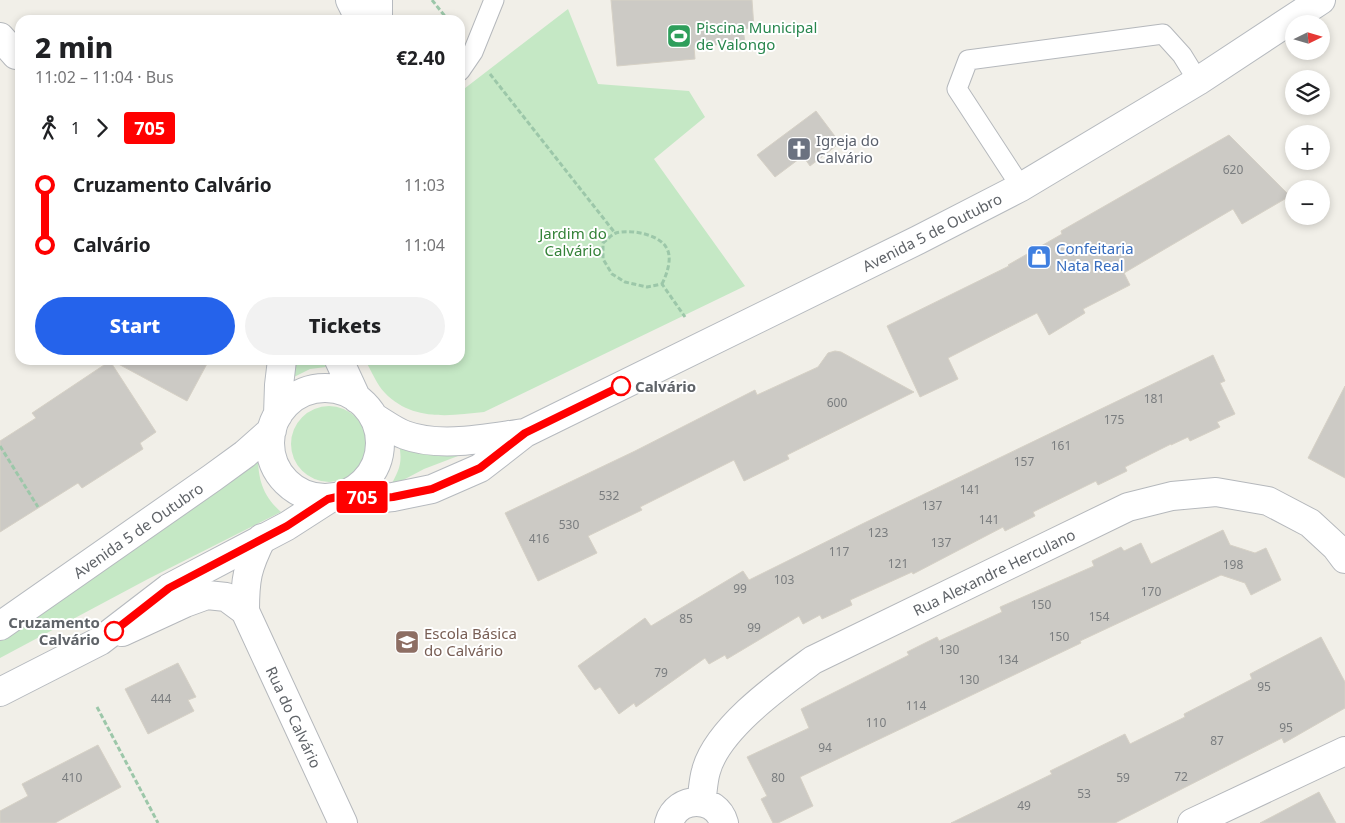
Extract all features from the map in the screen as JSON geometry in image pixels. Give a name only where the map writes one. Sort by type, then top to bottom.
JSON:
[{"type":"main road","points":[[350,0],[358,15]]},
{"type":"main road","points":[[378,0],[378,15]]},
{"type":"main road","name":"Avenida 5 de Outubro","points":[[338,497],[373,499],[393,497],[432,489],[480,468],[525,433],[1021,187],[1198,81],[1321,0]]},
{"type":"main road","points":[[281,365],[275,422],[270,443],[273,461],[281,477],[294,489],[311,497],[338,497]]},
{"type":"main road","points":[[0,692],[100,641],[169,588],[362,485],[374,471],[380,454],[380,435],[342,365]]},
{"type":"main road","points":[[275,422],[282,408],[296,396],[313,389],[331,388],[348,393],[366,408]]},
{"type":"main road","name":"Avenida 5 de Outubro","points":[[366,408],[405,435],[433,441],[474,440],[525,433]]},
{"type":"main road","name":"Avenida 5 de Outubro","points":[[0,626],[245,454],[275,422]]},
{"type":"main road","name":"Rua Alexandre Herculano","points":[[701,802],[706,770],[723,738],[769,693],[813,660],[1128,507],[1172,496],[1216,492],[1268,501],[1310,524],[1336,547],[1345,559]]},
{"type":"main road","name":"Rua do Calvário","points":[[262,538],[250,561],[245,585],[245,612],[344,823]]},
{"type":"main road","name":"Rua do Calvário","points":[[100,641],[207,595],[226,597],[245,612]]},
{"type":"main road","points":[[1192,823],[1345,751]]},
{"type":"main road","points":[[669,823],[675,810],[692,802],[710,805],[718,811],[724,823]]},
{"type":"lane","points":[[465,64],[473,52],[494,0]]},
{"type":"lane","points":[[1021,187],[957,88],[968,60],[1164,34],[1182,55],[1198,81]]},
{"type":"path","points":[[432,0],[444,15]]},
{"type":"path","points":[[473,52],[614,233]]},
{"type":"path","points":[[628,232],[656,238],[667,247],[669,261],[667,274],[662,284],[647,288],[625,282],[612,274],[603,258],[603,242],[614,233],[628,232]]},
{"type":"path","points":[[662,284],[685,317]]},
{"type":"path","points":[[0,446],[38,506]]},
{"type":"path","points":[[97,707],[158,823]]},
{"type":"green space","name":"Jardim do Calvário","points":[[568,9],[598,84],[689,91],[705,117],[654,159],[745,286],[484,412],[458,415],[432,414],[407,408],[396,402],[382,390],[368,365],[465,365],[465,88]]},
{"type":"green space","points":[[294,365],[325,365],[326,367],[310,369],[292,378]]},
{"type":"green space","points":[[329,406],[344,409],[356,417],[364,429],[367,444],[364,459],[356,471],[344,479],[329,482],[314,479],[302,471],[294,459],[291,444],[294,429],[302,417],[314,409]]},
{"type":"green space","points":[[399,444],[414,451],[427,454],[458,456],[424,469],[390,487],[399,467],[401,457]]},
{"type":"green space","points":[[258,456],[259,473],[263,487],[270,500],[281,512],[148,579],[0,658],[0,641],[179,517]]},
{"type":"building","name":"Piscina Municipal de Valongo","points":[[611,0],[752,0],[754,28],[743,29],[745,42],[694,47],[695,59],[617,66]]},
{"type":"building","name":"Igreja do Calvário","points":[[816,111],[840,143],[810,166],[803,156],[775,177],[757,155]]},
{"type":"building","points":[[1229,135],[1285,191],[1285,199],[1242,224],[1233,209],[1124,273],[1130,285],[1083,309],[1085,313],[1049,335],[1037,313],[948,358],[958,379],[920,397],[887,326],[1009,266],[1062,234],[1061,231]]},
{"type":"building","points":[[841,352],[914,392],[787,455],[789,459],[744,481],[734,460],[640,507],[642,510],[588,536],[597,553],[538,581],[505,513],[635,451],[755,390],[757,395],[818,367],[828,353]]},
{"type":"building","points":[[1213,355],[1225,381],[1220,383],[1235,414],[1217,422],[1220,427],[1190,441],[1188,437],[1171,444],[1125,467],[1127,471],[1098,485],[1096,481],[1033,512],[1035,516],[1005,531],[1003,527],[913,574],[912,572],[850,600],[852,605],[822,619],[820,615],[803,624],[799,616],[727,659],[725,655],[709,664],[705,658],[636,707],[634,703],[619,714],[600,687],[595,690],[578,666],[645,618],[651,626],[743,571],[749,580]]},
{"type":"building","points":[[104,365],[113,365],[156,432],[140,443],[143,449],[82,488],[78,483],[0,532],[0,441],[36,418],[32,413]]},
{"type":"building","points":[[120,365],[206,365],[187,401]]},
{"type":"building","points":[[1345,386],[1345,478],[1308,458]]},
{"type":"building","points":[[1223,530],[1230,545],[1255,553],[1266,548],[1281,580],[1251,595],[1245,583],[1221,575],[1080,641],[1081,643],[800,777],[813,806],[778,823],[773,823],[761,799],[767,796],[747,757],[809,728],[801,709],[909,655],[907,652],[937,637],[939,641],[1002,612],[1000,607],[1094,566],[1092,561],[1121,547],[1124,551],[1141,543],[1151,564]]},
{"type":"building","points":[[1321,637],[1345,682],[1345,708],[1284,743],[1282,738],[1115,823],[951,823],[1052,774],[1050,771],[1125,734],[1130,744],[1185,717],[1184,714],[1252,679],[1250,674]]},
{"type":"building","points":[[178,663],[196,697],[188,700],[194,711],[148,734],[125,689]]},
{"type":"building","points":[[98,745],[121,787],[55,823],[0,823],[0,811],[28,796],[22,784]]},
{"type":"building","points":[[1319,792],[1336,823],[1260,823]]},
{"type":"bus line","name":"705","points":[[114,631],[169,588],[287,526],[328,499],[346,495],[373,499],[432,489],[480,468],[525,433],[621,386]]},
{"type":"place","name":"Piscina Municipal de Valongo","points":[[679,36]]},
{"type":"place","name":"Igreja do Calvário","points":[[799,149]]},
{"type":"place","name":"Confeitaria Nata Real","points":[[1039,257]]},
{"type":"place","name":"Calvário","points":[[621,386]]},
{"type":"place","name":"Cruzamento Calvário","points":[[114,631]]},
{"type":"place","name":"Escola Básica do Calvário","points":[[407,642]]}]
